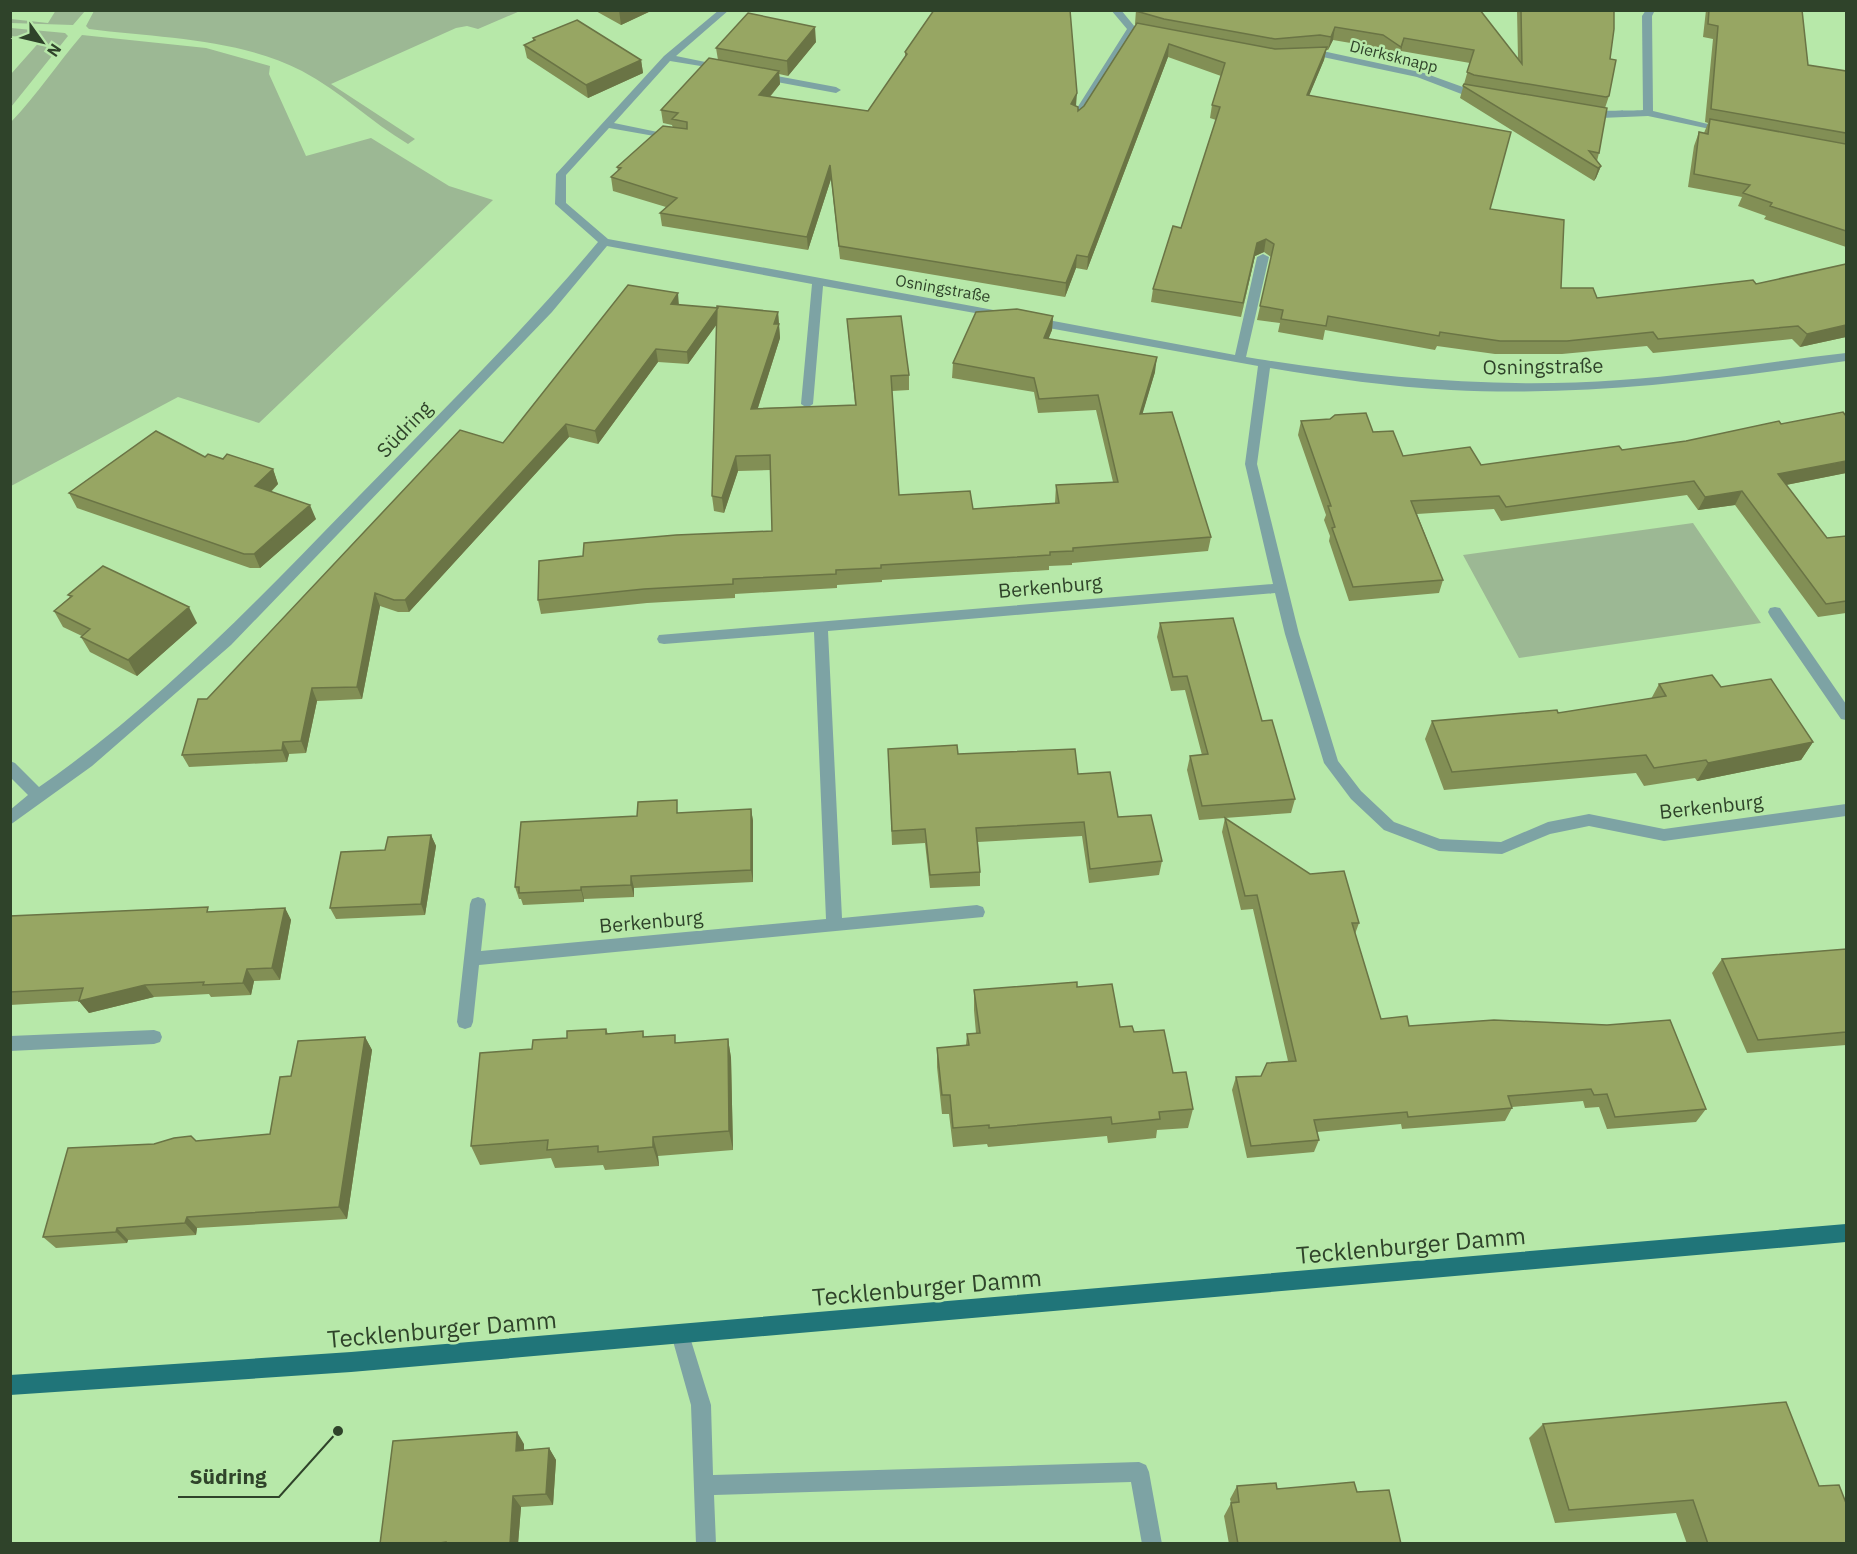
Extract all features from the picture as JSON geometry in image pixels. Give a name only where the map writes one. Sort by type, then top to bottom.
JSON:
[{"type":"main road","name":"Tecklenburger Damm","points":[[10,1385],[351,1362],[1846,1233]]},
{"type":"street","points":[[604,242],[560,204],[561,174],[668,58],[725,10]]},
{"type":"street","points":[[1114,10],[1132,29],[1161,37]]},
{"type":"street","points":[[1648,112],[1647,16],[1652,10]]},
{"type":"street","points":[[1077,116],[1132,29]]},
{"type":"street","name":"Dierksknapp","points":[[1295,55],[1318,53],[1420,75],[1468,93],[1490,97]]},
{"type":"street","points":[[668,58],[737,71]]},
{"type":"street","points":[[749,74],[836,90]]},
{"type":"street","points":[[1579,111],[1601,115],[1648,112],[1697,126],[1732,132]]},
{"type":"street","points":[[608,125],[683,139]]},
{"type":"street","name":"Osningstraße","points":[[604,242],[1265,363],[1395,382],[1530,388],[1629,384],[1846,357]]},
{"type":"street","name":"Südring","points":[[10,819],[38,796],[87,762],[226,641],[548,309],[604,242]]},
{"type":"street","points":[[1240,358],[1263,257]]},
{"type":"street","points":[[807,404],[818,283]]},
{"type":"street","name":"Berkenburg","points":[[1265,363],[1251,465],[1292,634],[1331,762],[1356,795],[1389,826],[1439,845],[1502,849],[1548,828],[1589,820],[1664,835],[1846,810]]},
{"type":"street","name":"Berkenburg","points":[[663,639],[1282,588]]},
{"type":"street","points":[[1774,612],[1846,716]]},
{"type":"street","points":[[821,626],[834,926]]},
{"type":"street","points":[[10,767],[38,796]]},
{"type":"street","points":[[465,1022],[478,904]]},
{"type":"street","name":"Berkenburg","points":[[471,959],[977,912]]},
{"type":"street","points":[[10,1044],[154,1037]]},
{"type":"street","points":[[680,1334],[701,1405],[706,1544]]},
{"type":"street","points":[[704,1485],[1139,1472],[1152,1544]]},
{"type":"green space","points":[[56,10],[85,11],[73,25],[11,23],[11,19],[48,23]]},
{"type":"green space","points":[[94,10],[520,11],[478,29],[467,26],[456,28],[331,84],[415,139],[408,144],[316,79],[277,60],[252,52],[198,41],[89,29],[86,26]]},
{"type":"green space","points":[[11,28],[65,33],[68,36],[11,107],[11,74],[42,39],[11,36]]},
{"type":"green space","points":[[82,35],[206,48],[270,66],[269,74],[306,156],[371,138],[449,186],[493,200],[259,423],[178,397],[11,486],[11,122]]},
{"type":"green space","points":[[1693,523],[1761,623],[1519,658],[1463,555]]},
{"type":"building","points":[[934,10],[1070,10],[1077,93],[1071,104],[1078,107],[1078,111],[1084,106],[1137,23],[1275,49],[1327,47],[1307,95],[1511,132],[1490,209],[1564,220],[1561,288],[1593,288],[1597,298],[1753,280],[1756,284],[1846,264],[1846,325],[1807,334],[1798,326],[1658,339],[1653,332],[1567,341],[1500,341],[1440,332],[1439,336],[1328,316],[1326,326],[1281,319],[1283,310],[1260,306],[1274,244],[1266,239],[1257,243],[1243,303],[1153,289],[1173,226],[1181,228],[1220,107],[1212,105],[1225,63],[1169,44],[1088,257],[1077,255],[1066,283],[839,246],[830,165],[807,237],[660,213],[677,198],[611,177],[621,168],[617,167],[663,126],[687,129],[687,122],[672,119],[678,113],[661,110],[709,58],[779,71],[759,95],[868,111]]},
{"type":"building","points":[[1480,10],[1522,64],[1521,10],[1614,10],[1610,59],[1616,60],[1609,96],[1474,75],[1467,72],[1474,50],[1404,38],[1401,47],[1383,35],[1335,27],[1331,37],[1320,35],[1275,39],[1164,19],[1136,11]]},
{"type":"building","points":[[1709,10],[1802,10],[1808,65],[1846,71],[1846,133],[1711,109],[1718,26],[1708,24]]},
{"type":"building","points":[[748,13],[815,27],[787,61],[716,48]]},
{"type":"building","points":[[577,20],[641,60],[586,85],[524,45],[535,40],[533,38]]},
{"type":"building","points":[[1464,84],[1607,108],[1599,153],[1589,151],[1601,166],[1598,168],[1463,86]]},
{"type":"building","points":[[1710,119],[1846,144],[1846,231],[1770,206],[1772,203],[1743,193],[1750,185],[1694,174],[1699,132],[1708,134]]},
{"type":"building","points":[[628,285],[678,293],[671,304],[718,308],[687,352],[656,349],[595,431],[566,424],[405,600],[394,600],[375,593],[357,687],[312,688],[301,741],[283,742],[282,750],[182,755],[198,699],[207,699],[460,430],[503,443]]},
{"type":"building","points":[[717,306],[778,312],[774,324],[779,324],[751,409],[856,405],[847,319],[901,316],[909,375],[891,376],[899,495],[970,491],[973,509],[1059,503],[1056,485],[1118,482],[1098,395],[1039,399],[1034,378],[953,363],[976,312],[1017,309],[1053,316],[1044,338],[1157,357],[1140,414],[1172,412],[1211,537],[1073,548],[1073,551],[1050,552],[1050,555],[881,565],[881,568],[836,570],[836,574],[733,579],[733,584],[644,589],[538,600],[539,561],[583,556],[584,543],[676,535],[772,531],[770,455],[736,456],[722,498],[712,496]]},
{"type":"building","points":[[1843,412],[1846,416],[1846,461],[1778,474],[1827,538],[1846,536],[1846,601],[1826,604],[1742,491],[1705,497],[1694,481],[1506,507],[1499,496],[1411,501],[1443,580],[1353,587],[1332,528],[1335,527],[1328,506],[1331,506],[1301,421],[1330,419],[1335,415],[1366,413],[1373,432],[1393,431],[1403,456],[1470,447],[1481,465],[1619,446],[1622,450],[1686,441],[1779,421],[1781,424]]},
{"type":"building","points":[[156,431],[205,457],[208,454],[223,459],[227,454],[273,469],[255,486],[310,505],[254,554],[244,554],[69,493]]},
{"type":"building","points":[[103,566],[189,607],[128,660],[81,637],[90,629],[54,611],[72,596],[68,595]]},
{"type":"building","points":[[1233,618],[1262,721],[1272,720],[1295,799],[1202,806],[1190,756],[1208,754],[1187,676],[1173,677],[1160,623]]},
{"type":"building","points":[[1712,675],[1721,687],[1771,679],[1813,742],[1708,763],[1706,760],[1654,768],[1646,755],[1452,772],[1432,721],[1557,710],[1558,713],[1666,696],[1659,684]]},
{"type":"building","points":[[957,745],[958,754],[1075,749],[1078,774],[1110,772],[1118,817],[1151,815],[1162,861],[1090,869],[1084,822],[976,828],[980,872],[930,875],[925,829],[892,831],[888,749]]},
{"type":"building","points":[[677,800],[677,813],[751,809],[751,870],[631,876],[631,885],[581,887],[581,890],[519,893],[519,887],[515,887],[521,822],[637,816],[638,802]]},
{"type":"building","points":[[1225,818],[1310,874],[1344,871],[1359,923],[1352,923],[1381,1019],[1407,1016],[1409,1026],[1494,1020],[1607,1025],[1670,1020],[1706,1109],[1615,1117],[1607,1094],[1594,1095],[1591,1089],[1508,1096],[1512,1108],[1408,1117],[1407,1112],[1314,1120],[1319,1140],[1251,1146],[1236,1077],[1261,1076],[1267,1063],[1296,1061],[1257,895],[1245,896]]},
{"type":"building","points":[[431,835],[421,904],[330,908],[341,852],[385,850],[388,837]]},
{"type":"building","points":[[208,907],[207,912],[285,908],[272,968],[247,969],[243,983],[145,985],[79,1001],[83,988],[10,992],[10,916]]},
{"type":"building","points":[[1846,949],[1846,1032],[1758,1040],[1722,959]]},
{"type":"building","points":[[1077,982],[1077,987],[1112,984],[1120,1027],[1132,1026],[1134,1032],[1164,1030],[1173,1073],[1186,1072],[1193,1109],[1159,1112],[1160,1119],[1112,1124],[1111,1117],[989,1128],[989,1125],[953,1128],[950,1095],[942,1095],[937,1048],[969,1045],[967,1034],[980,1033],[974,990]]},
{"type":"building","points":[[606,1029],[606,1034],[643,1031],[643,1037],[675,1035],[675,1043],[728,1039],[729,1131],[653,1137],[653,1147],[598,1152],[598,1146],[547,1150],[548,1140],[471,1146],[480,1053],[532,1049],[533,1040],[567,1038],[567,1031]]},
{"type":"building","points":[[365,1037],[339,1207],[187,1217],[185,1223],[117,1228],[116,1232],[43,1237],[68,1148],[154,1144],[191,1136],[196,1141],[270,1134],[280,1077],[291,1076],[298,1041]]},
{"type":"building","points":[[1786,1402],[1819,1486],[1839,1485],[1846,1503],[1846,1544],[1708,1544],[1693,1500],[1569,1510],[1543,1424]]},
{"type":"building","points":[[517,1432],[516,1451],[549,1448],[546,1494],[513,1496],[510,1544],[446,1544],[446,1542],[380,1544],[393,1441]]},
{"type":"building","points":[[1354,1482],[1357,1492],[1389,1490],[1401,1544],[1238,1544],[1231,1503],[1239,1502],[1237,1486],[1276,1483],[1277,1489]]},
{"type":"place","name":"Südring","points":[[338,1431]]}]
